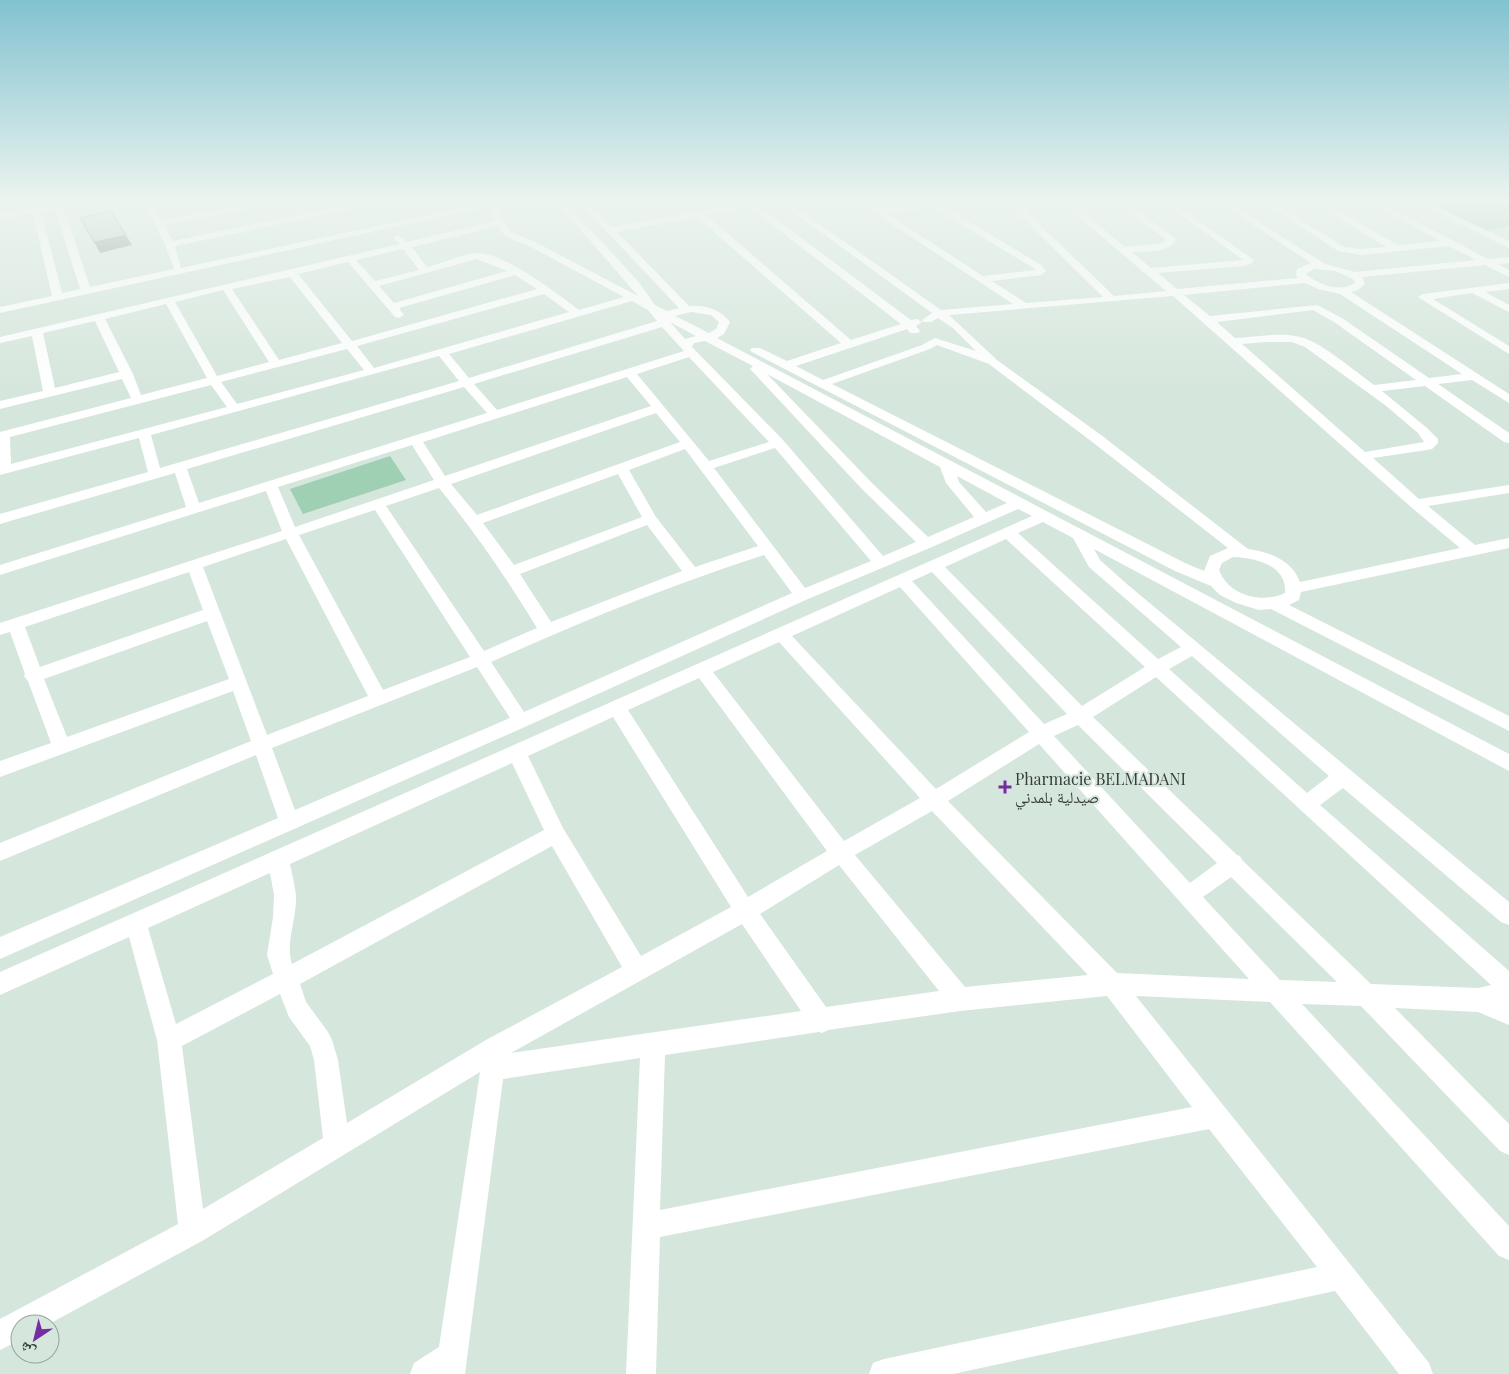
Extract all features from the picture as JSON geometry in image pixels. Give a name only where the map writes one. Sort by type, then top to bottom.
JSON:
[{"type":"street","points":[[50,265],[57,295]]},
{"type":"street","points":[[77,265],[85,289]]},
{"type":"street","points":[[0,304],[57,295],[183,265]]},
{"type":"street","points":[[0,310],[27,322],[98,316],[169,300],[216,278],[258,265]]},
{"type":"street","points":[[85,289],[292,273],[322,265]]},
{"type":"street","points":[[357,265],[412,328]]},
{"type":"street","points":[[420,265],[424,271]]},
{"type":"street","points":[[374,284],[445,265]]},
{"type":"street","points":[[503,265],[546,290],[577,313]]},
{"type":"street","points":[[572,265],[651,307],[665,319],[688,350],[778,443],[881,564]]},
{"type":"street","points":[[618,265],[634,283],[651,307]]},
{"type":"street","points":[[644,265],[687,310]]},
{"type":"street","points":[[758,265],[850,345]]},
{"type":"street","points":[[836,265],[918,324],[921,337],[993,362]]},
{"type":"street","points":[[872,265],[940,313],[993,362],[1096,438],[1243,552],[1269,559],[1280,565],[1289,573],[1294,581],[1293,596],[1286,602],[1276,605],[1263,605],[1243,600],[1225,590],[1216,582],[1211,574],[1210,566],[1221,555],[1243,552]]},
{"type":"street","points":[[960,265],[1025,307]]},
{"type":"street","points":[[981,279],[1038,274],[1041,271],[1035,265]]},
{"type":"street","points":[[1077,265],[1112,299]]},
{"type":"street","points":[[1142,265],[1233,341],[1416,504],[1472,550]]},
{"type":"street","points":[[1149,271],[1218,265]]},
{"type":"street","points":[[1301,265],[1301,275],[1305,280],[1321,287],[1341,290],[1362,289],[1360,282],[1354,275]]},
{"type":"street","points":[[1304,265],[1322,266],[1354,275],[1455,265]]},
{"type":"street","points":[[1493,265],[1509,274]]},
{"type":"street","points":[[392,307],[514,272]]},
{"type":"street","points":[[292,273],[371,372]]},
{"type":"street","points":[[216,278],[276,364]]},
{"type":"street","points":[[918,324],[940,313],[1025,307],[1305,280]]},
{"type":"street","points":[[1509,286],[1423,296],[1509,351]]},
{"type":"street","points":[[546,290],[214,381],[1,435],[2,470],[371,372],[629,298]]},
{"type":"street","points":[[1341,290],[1509,399]]},
{"type":"street","points":[[1474,290],[1509,309]]},
{"type":"street","points":[[0,340],[27,322],[57,295]]},
{"type":"street","points":[[169,300],[214,381],[233,408]]},
{"type":"street","points":[[1208,320],[1318,308],[1509,439]]},
{"type":"street","points":[[0,520],[658,325],[665,319],[687,310],[700,310],[717,314],[725,322],[714,334],[690,341],[688,350]]},
{"type":"street","points":[[98,316],[127,374],[138,401]]},
{"type":"street","points":[[665,319],[714,334],[787,365],[1180,567],[1216,582]]},
{"type":"street","points":[[787,365],[918,324],[942,320],[956,327],[958,335],[954,338],[936,341],[926,347],[822,384]]},
{"type":"street","points":[[27,322],[50,393]]},
{"type":"street","points":[[714,334],[746,358],[1509,763]]},
{"type":"street","points":[[1233,341],[1289,339],[1310,344],[1428,435],[1431,443],[1427,446],[1363,456]]},
{"type":"street","points":[[0,570],[629,372],[688,350]]},
{"type":"street","points":[[441,352],[494,414]]},
{"type":"street","points":[[746,358],[866,485],[927,544]]},
{"type":"street","points":[[1468,359],[1509,386]]},
{"type":"street","points":[[629,372],[706,466],[802,595]]},
{"type":"street","points":[[0,405],[127,374]]},
{"type":"street","points":[[1370,389],[1475,376]]},
{"type":"street","points":[[60,746],[33,676],[8,626],[378,504],[658,408]]},
{"type":"street","points":[[144,433],[155,474]]},
{"type":"street","points":[[414,440],[442,482],[474,521],[511,572],[547,630]]},
{"type":"street","points":[[706,466],[778,443]]},
{"type":"street","points":[[474,521],[688,444]]},
{"type":"street","points":[[946,464],[952,483],[984,519]]},
{"type":"street","points":[[180,468],[194,509]]},
{"type":"street","points":[[622,469],[650,519],[692,573]]},
{"type":"street","points":[[270,485],[290,533],[379,699]]},
{"type":"street","points":[[1416,504],[1509,489]]},
{"type":"street","points":[[0,948],[521,721],[802,595],[881,564],[1019,503]]},
{"type":"street","points":[[378,504],[521,721]]},
{"type":"street","points":[[0,984],[1044,516]]},
{"type":"street","points":[[511,572],[650,519]]},
{"type":"street","points":[[1009,533],[1509,986]]},
{"type":"street","points":[[1077,534],[1094,563],[1104,574],[1509,915]]},
{"type":"street","points":[[1295,588],[1509,543]]},
{"type":"street","points":[[0,852],[261,745],[481,659],[547,630],[692,573],[766,548]]},
{"type":"street","points":[[194,565],[239,682],[288,822]]},
{"type":"street","points":[[935,566],[1080,716],[1368,996],[1509,1142]]},
{"type":"street","points":[[903,580],[1188,896],[1509,1246]]},
{"type":"street","points":[[1276,605],[1509,724]]},
{"type":"street","points":[[33,676],[213,613]]},
{"type":"street","points":[[782,635],[934,800],[1112,984],[1418,1374]]},
{"type":"street","points":[[38,1314],[192,1230],[337,1144],[494,1058],[637,971],[934,800],[1042,733],[1080,716],[1158,667],[1194,648]]},
{"type":"street","points":[[702,670],[841,853],[960,1000]]},
{"type":"street","points":[[0,769],[239,682]]},
{"type":"street","points":[[616,708],[744,911],[822,1021]]},
{"type":"street","points":[[518,753],[556,834],[637,971]]},
{"type":"street","points":[[1306,804],[1343,777]]},
{"type":"street","points":[[169,1040],[556,834]]},
{"type":"street","points":[[278,858],[285,895],[284,917],[278,955],[296,1009],[320,1040],[324,1054],[337,1144]]},
{"type":"street","points":[[1188,896],[1232,863]]},
{"type":"street","points":[[136,923],[169,1040],[192,1230]]},
{"type":"street","points":[[494,1058],[653,1045],[960,1000],[1112,984],[1478,1000],[1509,993]]},
{"type":"street","points":[[1478,1000],[1509,1013]]},
{"type":"street","points":[[641,1374],[653,1045]]},
{"type":"street","points":[[425,1374],[451,1365],[494,1058]]},
{"type":"street","points":[[646,1226],[1214,1115]]},
{"type":"street","points":[[884,1374],[1341,1276]]},
{"type":"green space","points":[[390,456],[406,480],[303,514],[290,489]]},
{"type":"place","name":"Pharmacie BELMADANI صيدلية بلمدني","points":[[1005,787]]}]
